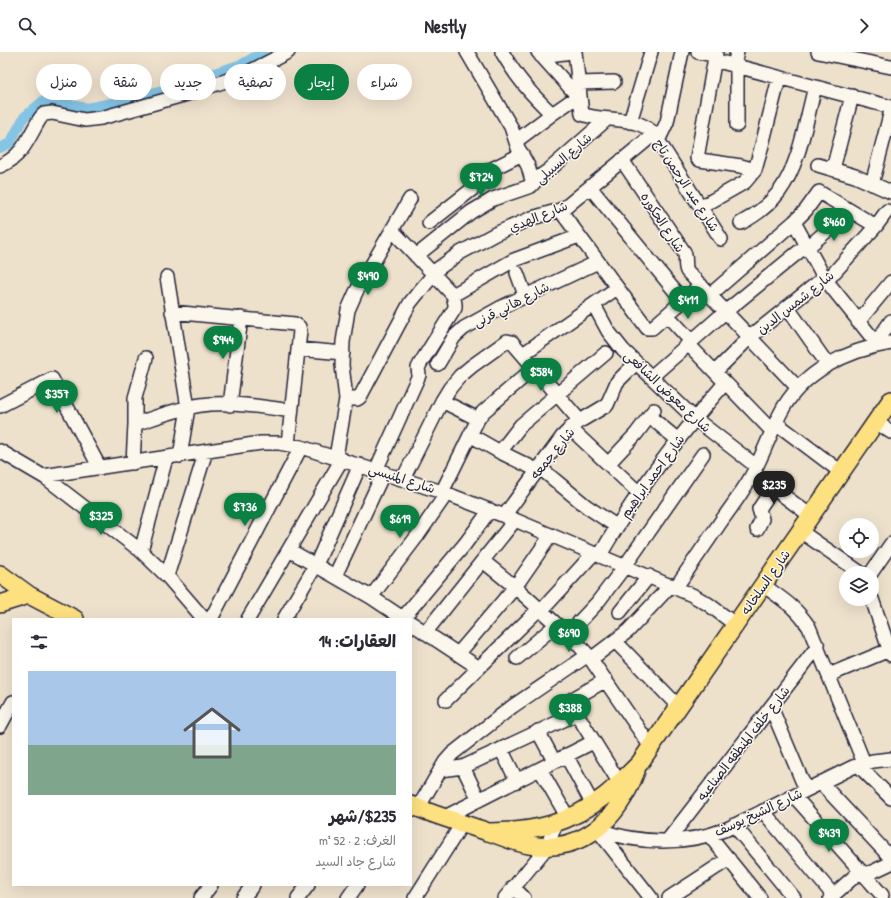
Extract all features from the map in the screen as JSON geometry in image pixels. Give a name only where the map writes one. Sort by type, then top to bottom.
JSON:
[{"type":"main road","name":"شارع السلخانه","points":[[413,806],[443,818],[528,845],[547,847],[562,845],[577,841],[597,829],[613,813],[622,789],[891,400]]},
{"type":"main road","points":[[0,574],[29,595],[65,617]]},
{"type":"main road","points":[[0,604],[29,595]]},
{"type":"main road","points":[[488,832],[525,830],[562,821],[622,789]]},
{"type":"street","points":[[0,166],[10,161],[25,148],[39,120],[44,114],[52,113],[85,120],[101,118],[187,94],[243,75],[288,52]]},
{"type":"street","points":[[466,52],[511,127],[518,148],[528,166],[533,184]]},
{"type":"street","points":[[502,52],[525,88],[552,114]]},
{"type":"street","points":[[540,54],[574,52],[579,98]]},
{"type":"street","points":[[630,122],[651,52]]},
{"type":"street","name":"شارع الهدي","points":[[346,398],[357,399],[360,396],[410,303],[433,274],[460,254],[495,234],[532,218],[560,210],[568,206],[622,160],[656,137],[666,122],[682,52]]},
{"type":"street","points":[[698,52],[715,56],[736,66],[891,107]]},
{"type":"street","points":[[737,52],[737,125]]},
{"type":"street","points":[[818,52],[891,67]]},
{"type":"street","points":[[540,54],[579,98]]},
{"type":"street","points":[[715,56],[697,158],[700,160],[740,166],[755,170]]},
{"type":"street","points":[[701,207],[745,182],[755,170],[779,78]]},
{"type":"street","points":[[578,83],[614,82]]},
{"type":"street","points":[[741,223],[756,215],[768,204],[779,192],[788,178],[795,163],[815,87]]},
{"type":"street","points":[[833,169],[852,96]]},
{"type":"street","points":[[516,141],[552,114],[579,98]]},
{"type":"street","name":"شارع عبد الرحمن تاج","points":[[579,98],[583,115],[630,122],[644,126],[656,137],[721,239]]},
{"type":"street","points":[[872,184],[887,144],[891,111]]},
{"type":"street","name":"شارع السبيلى","points":[[416,256],[482,205],[505,194],[533,184],[539,177],[607,119]]},
{"type":"street","points":[[429,223],[475,187],[484,174],[492,168],[522,154]]},
{"type":"street","name":"شارع الحكوره","points":[[622,160],[684,252],[686,258],[685,267],[687,271],[798,388]]},
{"type":"street","points":[[818,165],[833,169],[891,192]]},
{"type":"street","points":[[590,187],[683,301]]},
{"type":"street","points":[[710,295],[794,222],[806,210],[819,192],[876,226]]},
{"type":"street","points":[[249,618],[289,550],[339,458],[346,398],[342,365],[348,310],[356,292],[410,199]]},
{"type":"street","points":[[560,210],[645,327],[651,329],[700,285]]},
{"type":"street","name":"شارع شمس الدين","points":[[715,372],[749,338],[821,280],[831,276],[876,226],[886,211]]},
{"type":"street","points":[[651,377],[725,312],[843,217]]},
{"type":"street","points":[[794,222],[825,279],[877,344]]},
{"type":"street","points":[[335,576],[419,375],[418,368],[456,306],[453,295],[392,230]]},
{"type":"street","points":[[453,295],[514,260],[579,236]]},
{"type":"street","name":"شارع هاني قرنى","points":[[438,364],[458,332],[526,295],[598,262]]},
{"type":"street","points":[[517,273],[526,295]]},
{"type":"street","points":[[166,277],[188,408],[180,456]]},
{"type":"street","points":[[858,322],[891,282]]},
{"type":"street","points":[[523,354],[617,288]]},
{"type":"street","name":"شارع معوض الشافعى","points":[[594,304],[603,323],[614,340],[636,363],[694,418],[755,470],[773,488],[811,516]]},
{"type":"street","points":[[788,308],[828,365]]},
{"type":"street","points":[[172,312],[295,324],[298,327],[300,331],[288,444]]},
{"type":"street","points":[[667,315],[715,372],[774,427],[841,472]]},
{"type":"street","points":[[230,404],[242,318]]},
{"type":"street","points":[[877,344],[891,321]]},
{"type":"street","points":[[403,479],[450,388],[460,376],[509,340],[523,354],[557,395],[575,424],[608,464],[639,493]]},
{"type":"street","points":[[413,806],[452,754],[513,706],[615,641],[641,619],[673,586],[744,490],[755,470],[786,403],[798,388],[810,377],[828,365],[855,352],[877,344],[891,343]]},
{"type":"street","points":[[298,349],[343,353]]},
{"type":"street","points":[[500,452],[521,425],[606,353]]},
{"type":"street","points":[[132,463],[136,424],[135,398],[146,358]]},
{"type":"street","name":"شارع جمعه","points":[[425,633],[483,561],[510,518],[538,468],[562,437],[575,424],[607,405],[617,382],[636,363]]},
{"type":"street","points":[[371,597],[418,535],[445,492],[478,419],[490,405],[534,368]]},
{"type":"street","points":[[0,406],[52,379],[100,468]]},
{"type":"street","name":"شارع احمد ابراهيم","points":[[446,700],[597,554],[639,493],[694,418],[726,382]]},
{"type":"street","points":[[442,401],[478,419]]},
{"type":"street","points":[[136,424],[202,405],[230,404],[291,411]]},
{"type":"street","points":[[608,464],[636,434],[652,413],[678,440]]},
{"type":"street","points":[[876,422],[891,432]]},
{"type":"street","points":[[470,435],[500,452],[538,468],[586,506],[616,526]]},
{"type":"street","name":"شارع المنيسي","points":[[43,476],[261,443],[288,444],[339,458],[445,492],[510,518],[673,586],[708,604],[736,624]]},
{"type":"street","points":[[212,618],[302,447]]},
{"type":"street","points":[[0,451],[43,476],[141,551],[167,576],[203,618]]},
{"type":"street","points":[[167,576],[206,452]]},
{"type":"street","points":[[568,635],[597,603],[625,566],[702,454]]},
{"type":"street","points":[[141,551],[166,458]]},
{"type":"street","points":[[285,618],[316,565],[360,465]]},
{"type":"street","points":[[757,529],[762,519],[759,509],[773,488]]},
{"type":"street","points":[[408,618],[490,510]]},
{"type":"street","points":[[800,531],[851,566]]},
{"type":"street","points":[[458,654],[515,587],[551,535]]},
{"type":"street","points":[[877,566],[891,544]]},
{"type":"street","points":[[289,550],[371,597],[403,618]]},
{"type":"street","points":[[483,561],[515,587],[568,635],[589,657],[651,748]]},
{"type":"street","points":[[620,612],[649,576]]},
{"type":"street","points":[[763,585],[800,614],[809,627],[818,646],[861,764],[891,798]]},
{"type":"street","points":[[829,675],[890,651],[874,606]]},
{"type":"street","points":[[412,624],[479,668]]},
{"type":"street","points":[[517,658],[556,625]]},
{"type":"street","points":[[615,641],[679,707]]},
{"type":"street","name":"شارع خلف المنطقه الصناعيه","points":[[668,840],[818,646]]},
{"type":"street","points":[[606,680],[570,701],[570,704],[622,789]]},
{"type":"street","points":[[0,726],[12,704]]},
{"type":"street","points":[[771,707],[800,793],[882,895]]},
{"type":"street","points":[[440,770],[463,767],[576,714]]},
{"type":"street","points":[[538,731],[554,762]]},
{"type":"street","points":[[443,818],[593,742]]},
{"type":"street","points":[[501,749],[517,781]]},
{"type":"street","points":[[566,755],[593,805]]},
{"type":"street","name":"شارع الشيخ يوسف","points":[[597,829],[608,834],[632,839],[684,840],[709,835],[734,825],[861,764],[891,759]]},
{"type":"street","points":[[463,767],[479,800]]},
{"type":"street","points":[[504,898],[547,847],[562,821],[540,769]]},
{"type":"street","points":[[821,782],[891,858]]},
{"type":"street","points":[[763,811],[835,896],[856,875],[872,872],[891,863]]},
{"type":"street","points":[[415,898],[462,824]]},
{"type":"street","points":[[734,825],[794,898]]},
{"type":"street","points":[[597,829],[651,898]]},
{"type":"street","points":[[709,835],[729,859],[753,896]]},
{"type":"street","points":[[669,898],[729,859]]},
{"type":"street","points":[[201,898],[210,886]]},
{"type":"street","points":[[243,898],[252,886]]},
{"type":"street","points":[[298,898],[307,886]]},
{"type":"street","points":[[348,898],[356,886]]},
{"type":"street","points":[[513,887],[524,898]]},
{"type":"waterway","points":[[0,148],[10,143],[24,117],[44,100],[87,108],[126,100],[166,89],[242,64],[263,52]]}]
